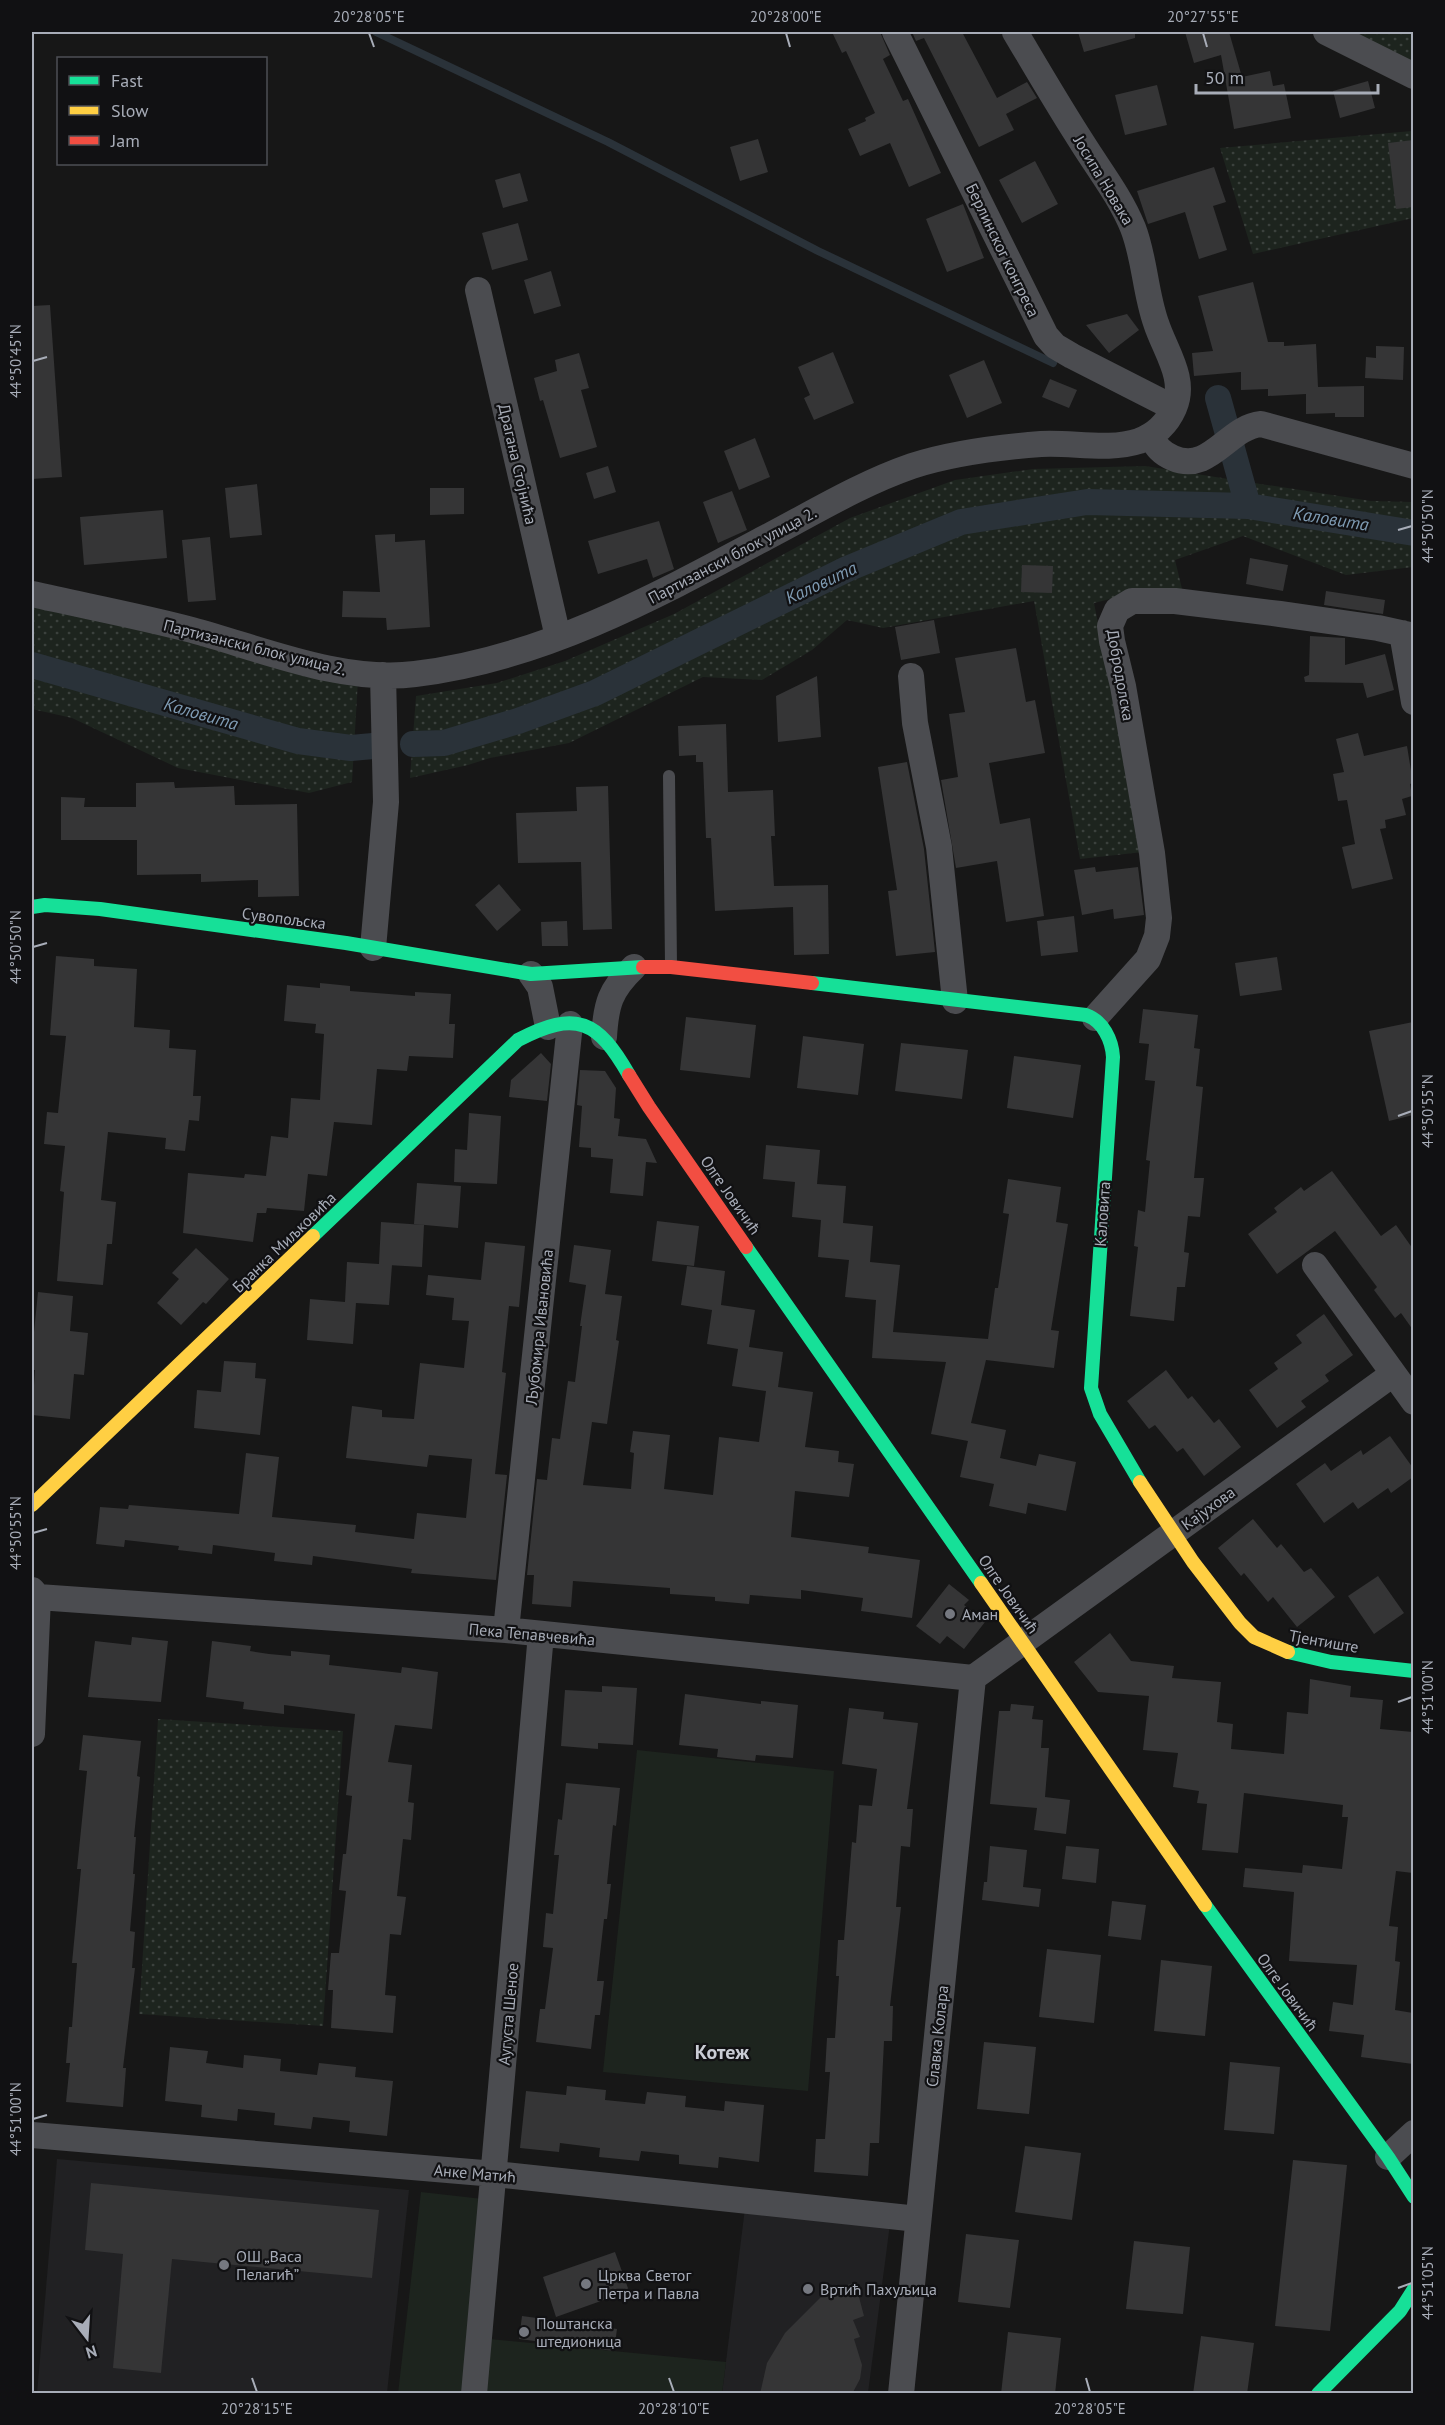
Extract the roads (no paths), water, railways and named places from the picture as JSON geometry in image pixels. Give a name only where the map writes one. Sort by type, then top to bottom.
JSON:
[{"type":"street","name":"Берлинског конгреса","points":[[895,32],[1046,336],[1055,346],[1072,356],[1174,408]]},
{"type":"street","name":"Јосипа Новака","points":[[1015,32],[1058,105],[1123,206],[1134,230],[1156,323],[1177,375],[1178,395],[1174,408]]},
{"type":"street","points":[[1326,32],[1413,76]]},
{"type":"street","name":"Драгана Стојнића","points":[[478,290],[558,637]]},
{"type":"street","points":[[1174,408],[1166,423],[1150,436],[1160,451],[1184,462],[1199,461],[1238,433],[1261,423],[1413,466]]},
{"type":"street","name":"Партизански блок улица 2.","points":[[32,594],[190,630],[311,664],[383,675],[414,674],[490,660],[622,612],[860,488],[910,467],[940,458],[1042,444],[1124,444],[1150,436]]},
{"type":"street","name":"Добродолска","points":[[1095,1018],[1148,959],[1157,936],[1159,918],[1158,894],[1150,842],[1110,626],[1118,610],[1132,602],[1174,602],[1291,615],[1408,635]]},
{"type":"street","points":[[1408,635],[1413,702]]},
{"type":"street","points":[[373,948],[386,802],[383,675]]},
{"type":"street","points":[[911,676],[915,723],[939,847],[955,1001]]},
{"type":"street","name":"Сувопољска","points":[[32,907],[45,905],[100,909],[373,948],[531,974]]},
{"type":"street","points":[[531,974],[634,967],[671,967],[1067,1012],[1095,1018]]},
{"type":"street","points":[[559,1025],[588,1027],[604,1037],[606,1011],[610,997],[620,980],[634,967]]},
{"type":"street","name":"Љубомира Ивановића","points":[[506,1630],[559,1025],[531,974]]},
{"type":"street","name":"Каловита","points":[[1095,1018],[1107,1034],[1112,1045],[1113,1057],[1092,1394],[1101,1416],[1174,1533]]},
{"type":"street","name":"Бранка Миљковића","points":[[32,1505],[518,1040],[559,1025]]},
{"type":"street","name":"Олге Јовичић","points":[[604,1037],[656,1117],[1236,1949],[1388,2157],[1413,2197]]},
{"type":"street","points":[[1315,1265],[1413,1401]]},
{"type":"street","name":"Кајухова","points":[[1022,1641],[1393,1374]]},
{"type":"street","name":"Тјентиште","points":[[1174,1533],[1251,1635],[1277,1649],[1313,1658],[1413,1671]]},
{"type":"street","points":[[32,1734],[35,1593]]},
{"type":"street","name":"Пека Тепавчевића","points":[[35,1593],[506,1630],[973,1678]]},
{"type":"street","name":"Аугуста Шеное","points":[[474,2394],[541,1635]]},
{"type":"street","points":[[973,1678],[1022,1641]]},
{"type":"street","name":"Славка Колара","points":[[901,2394],[973,1678]]},
{"type":"street","points":[[1388,2157],[1413,2133]]},
{"type":"street","name":"Анке Матић","points":[[32,2135],[495,2174],[918,2218]]},
{"type":"street","points":[[1318,2394],[1407,2315],[1413,2289]]},
{"type":"lane","points":[[669,776],[671,967]]},
{"type":"waterway","points":[[376,32],[608,142],[818,251],[1053,363]]},
{"type":"waterway","name":"Каловита","points":[[1218,398],[1248,506]]},
{"type":"waterway","name":"Каловита","points":[[413,744],[444,743],[518,721],[595,693],[847,569],[961,522],[1087,502],[1248,506],[1414,533]]},
{"type":"waterway","name":"Каловита","points":[[32,665],[298,741],[351,748],[373,746]]},
{"type":"place","name":"Аман","points":[[950,1614]]},
{"type":"place","name":"ОШ „Васа Пелагић”","points":[[224,2265]]},
{"type":"place","name":"Црква Светог Петра и Павла","points":[[586,2284]]},
{"type":"place","name":"Вртић Пахуљица","points":[[808,2289]]},
{"type":"place","name":"Поштанска штедионица","points":[[524,2332]]},
{"type":"district","name":"Котеж","points":[[722,2052]]}]
